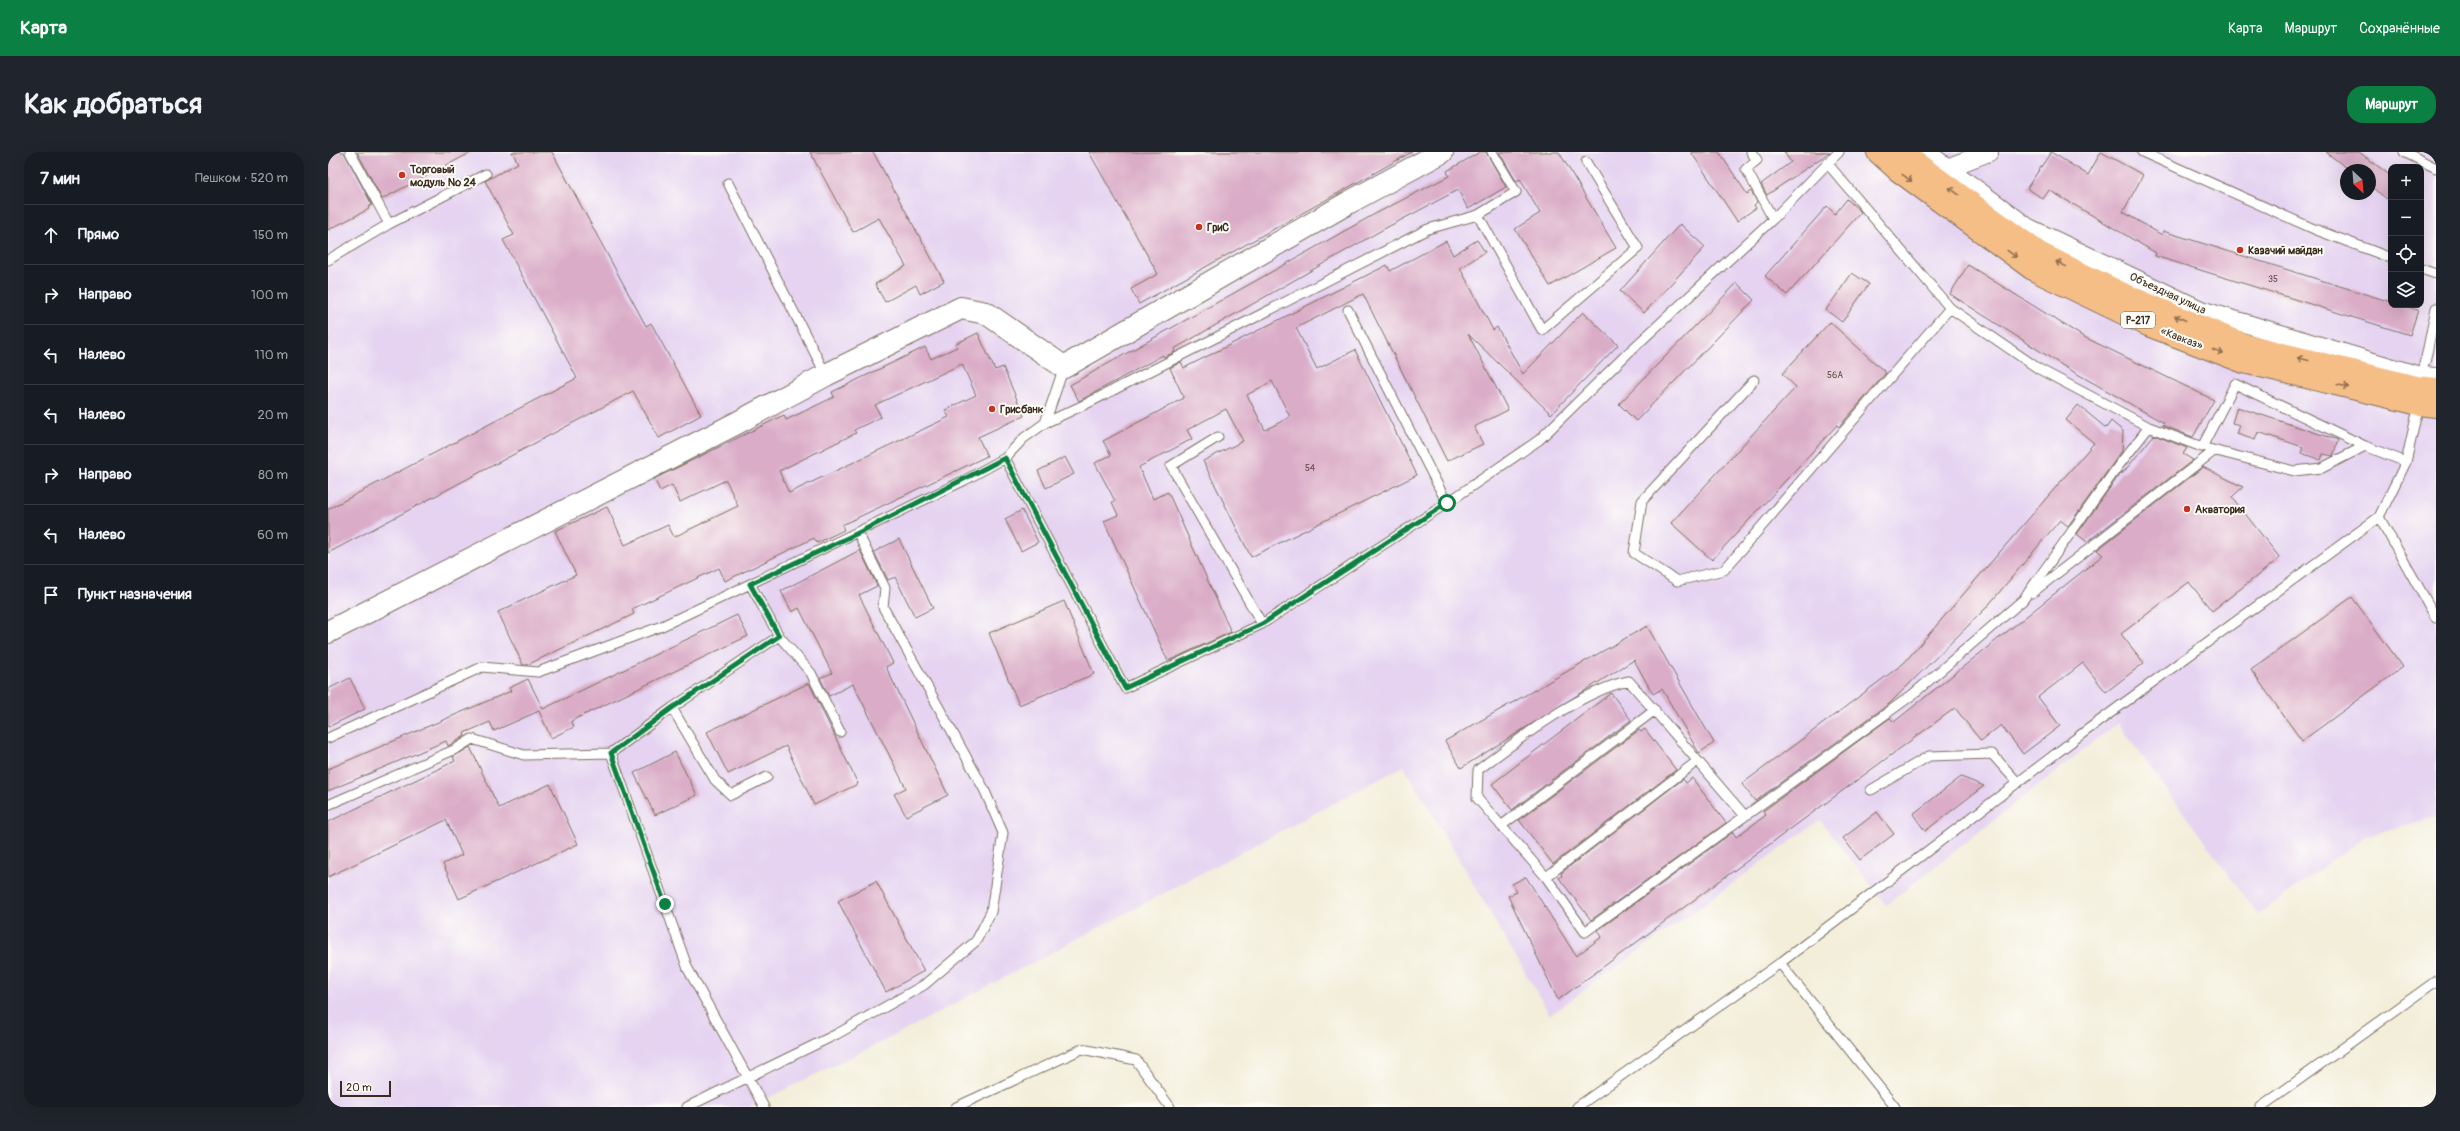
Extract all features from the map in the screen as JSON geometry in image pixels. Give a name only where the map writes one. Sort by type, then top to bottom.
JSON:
[{"type":"main road","name":"«Кавказ»","points":[[1878,152],[1899,171],[2034,270],[2148,325],[2244,362],[2427,390]]},
{"type":"main road","name":"«Кавказ»","points":[[1901,152],[1937,162],[2039,253],[2123,294],[2242,344],[2427,390]]},
{"type":"street","points":[[328,632],[735,424],[826,375],[961,308],[986,313],[1064,367],[1346,204],[1442,152]]},
{"type":"street","points":[[1937,162],[1989,152]]},
{"type":"lane","points":[[350,152],[389,224]]},
{"type":"lane","points":[[328,738],[482,667],[538,672],[662,626],[858,533],[1005,458],[1024,438],[1045,423],[1088,403],[1428,229],[1478,215],[1516,192],[1492,152]]},
{"type":"lane","points":[[1751,152],[1757,160],[1746,170],[1773,219]]},
{"type":"lane","points":[[1005,458],[1125,688],[1262,624],[1447,503],[1539,440],[1628,353],[1773,219],[1839,152]]},
{"type":"lane","points":[[2142,152],[2314,229],[2388,257]]},
{"type":"lane","points":[[2404,152],[2436,168]]},
{"type":"lane","points":[[1478,215],[1542,330],[1638,248],[1586,162]]},
{"type":"lane","points":[[1828,163],[1950,308],[2039,369],[2149,426],[2214,451],[2294,471],[2322,468],[2366,446]]},
{"type":"lane","points":[[328,260],[389,224],[486,174]]},
{"type":"lane","points":[[728,183],[826,375]]},
{"type":"lane","points":[[2424,270],[2436,274]]},
{"type":"lane","points":[[1754,380],[1642,500],[1634,554],[1676,580],[1724,570],[1950,308]]},
{"type":"lane","points":[[1577,1107],[1780,963],[2018,783],[2305,569],[2378,517],[2406,462],[2427,390],[2426,358],[2436,309]]},
{"type":"lane","points":[[1348,310],[1447,503]]},
{"type":"lane","points":[[2426,358],[2436,359]]},
{"type":"lane","points":[[1045,423],[1064,367]]},
{"type":"lane","points":[[2202,447],[2235,384],[2366,446],[2406,462]]},
{"type":"lane","points":[[2023,600],[2119,465],[2149,426]]},
{"type":"lane","points":[[1218,437],[1171,466],[1262,624]]},
{"type":"lane","points":[[1745,816],[1696,762],[1655,710],[1628,681],[1612,684],[1522,736],[1478,770],[1477,798],[1546,877],[1585,932],[1912,695],[2023,600],[2214,451]]},
{"type":"lane","points":[[2378,517],[2436,618]]},
{"type":"lane","points":[[688,1107],[838,1034],[924,985],[976,941],[992,912],[1003,833],[984,789],[883,607],[885,588],[858,533]]},
{"type":"lane","points":[[750,584],[779,636],[811,673],[840,732]]},
{"type":"lane","points":[[328,805],[456,749],[472,739],[524,755],[611,753],[672,708],[779,636]]},
{"type":"lane","points":[[672,708],[715,780],[731,795],[767,777]]},
{"type":"lane","points":[[1501,826],[1655,710]]},
{"type":"lane","points":[[611,753],[688,969],[764,1107]]},
{"type":"lane","points":[[1871,790],[1929,756],[1992,754],[2018,783]]},
{"type":"lane","points":[[1546,877],[1696,762]]},
{"type":"lane","points":[[1780,963],[1895,1107]]},
{"type":"lane","points":[[2261,1107],[2436,981]]},
{"type":"lane","points":[[956,1107],[1082,1049],[1136,1060],[1170,1107]]},
{"type":"shaded area","points":[[328,152],[1926,152],[1932,157],[1946,152],[2436,152],[2436,817],[2365,836],[2258,915],[2118,723],[1886,905],[1820,820],[1550,1015],[1404,766],[896,1035],[749,1107],[328,1107]]},
{"type":"building","points":[[328,152],[344,152],[372,205],[368,207],[369,209],[328,230]]},
{"type":"building","name":"Торговый модуль № 24","points":[[357,152],[472,152],[382,199]]},
{"type":"building","points":[[512,152],[552,152],[646,326],[651,323],[701,415],[659,438],[633,391],[328,553],[328,509],[577,378],[503,240],[514,235],[485,181],[518,163]]},
{"type":"building","points":[[810,152],[873,152],[944,281],[920,294],[916,285],[885,302],[875,284],[906,266],[879,218],[853,232]]},
{"type":"building","name":"ГриС","points":[[1089,152],[1412,152],[1139,304],[1131,289],[1158,274]]},
{"type":"building","points":[[1480,152],[1486,152],[1506,187],[1468,209],[1458,190],[1382,230],[1174,349],[1175,352],[1164,357],[1163,355],[1079,401],[1070,385],[1373,215],[1449,176],[1447,171]]},
{"type":"building","points":[[1499,152],[1559,152],[1616,248],[1550,286],[1515,229],[1540,213],[1520,179],[1516,181]]},
{"type":"building","points":[[1691,152],[1719,152],[1747,194],[1751,191],[1757,202],[1754,205],[1756,208],[1737,221]]},
{"type":"building","points":[[1784,152],[1830,152],[1767,195],[1761,184],[1791,162]]},
{"type":"building","points":[[2051,152],[2088,175],[2101,152],[2143,175],[2123,212],[2162,235],[2163,231],[2388,301],[2388,308],[2411,308],[2418,310],[2410,335],[2155,256],[2156,253],[2049,190],[2043,199],[2027,188]]},
{"type":"building","points":[[2326,152],[2359,152],[2375,164],[2341,164]]},
{"type":"building","points":[[2376,165],[2388,174],[2388,200],[2376,191]]},
{"type":"building","points":[[1847,199],[1861,212],[1787,295],[1765,276],[1827,206],[1835,214]]},
{"type":"building","points":[[1680,224],[1705,247],[1644,313],[1620,291]]},
{"type":"building","points":[[1477,240],[1485,252],[1460,268],[1493,330],[1497,327],[1523,374],[1583,312],[1618,345],[1551,414],[1468,334],[1508,410],[1474,427],[1483,444],[1447,461],[1363,294],[1296,328],[1317,369],[1355,350],[1417,475],[1251,557],[1203,461],[1243,441],[1226,409],[1187,430],[1192,439],[1139,467],[1153,499],[1168,492],[1231,632],[1168,661],[1104,521],[1118,515],[1112,502],[1115,501],[1095,463],[1111,455],[1103,441],[1184,398],[1170,368],[1181,362],[1184,368],[1387,265],[1390,271],[1446,241],[1453,255]],"holes":[[[1272,381],[1290,417],[1265,430],[1247,395]]]},
{"type":"building","points":[[1968,265],[2082,336],[2214,400],[2193,437],[2162,425],[2164,423],[2065,367],[1950,294]]},
{"type":"building","points":[[1852,273],[1869,284],[1842,322],[1826,310]]},
{"type":"building","points":[[1737,283],[1754,300],[1636,421],[1619,404]]},
{"type":"building","points":[[1830,322],[1886,373],[1839,427],[1837,425],[1712,560],[1671,523],[1796,387],[1782,374]]},
{"type":"building","points":[[978,333],[995,370],[1003,367],[1024,416],[978,437],[987,456],[842,525],[844,530],[817,543],[814,538],[725,581],[719,568],[632,609],[634,614],[527,665],[523,665],[498,612],[576,575],[555,531],[607,507],[625,545],[668,525],[674,537],[738,506],[726,480],[680,502],[672,485],[660,491],[654,479],[784,415],[786,420],[834,397],[832,392],[925,347],[931,359],[957,347],[955,344]],"holes":[[[962,364],[976,395],[945,410],[949,417],[789,493],[779,471],[856,433],[854,430],[881,417],[875,405]]]},
{"type":"building","points":[[2078,405],[2106,428],[2111,421],[2123,431],[2122,451],[2068,526],[2060,520],[1986,608],[1889,704],[1755,801],[1742,784],[1904,663],[2094,443],[2066,420]]},
{"type":"building","points":[[2237,407],[2338,440],[2333,456],[2323,454],[2321,460],[2301,453],[2303,447],[2258,432],[2255,440],[2237,434],[2240,425],[2232,423]]},
{"type":"building","points":[[2154,435],[2187,448],[2183,454],[2193,460],[2087,542],[2077,534],[2122,471],[2122,474]]},
{"type":"building","points":[[1065,457],[1074,474],[1046,488],[1038,471]]},
{"type":"building","points":[[2203,467],[2243,487],[2232,497],[2280,558],[2212,611],[2189,582],[2121,634],[2144,663],[2106,692],[2083,663],[2038,697],[2060,726],[2023,754],[2001,725],[1981,741],[1955,708],[1558,1000],[1508,896],[1517,892],[1512,884],[1526,877],[1576,956],[1602,937],[1598,930],[1733,832],[1736,837],[1766,815],[1763,811],[1890,718],[1894,722],[2103,555],[2097,550]]},
{"type":"building","points":[[1022,510],[1038,542],[1021,551],[1005,519]]},
{"type":"building","points":[[899,539],[933,608],[915,617],[895,577],[888,580],[874,552]]},
{"type":"building","points":[[860,550],[877,586],[859,595],[893,663],[886,667],[948,795],[906,816],[894,794],[906,788],[853,684],[829,696],[820,678],[832,673],[799,608],[792,612],[781,591]]},
{"type":"building","points":[[2352,597],[2403,667],[2302,741],[2251,670]]},
{"type":"building","points":[[1064,601],[1094,674],[1019,705],[989,633]]},
{"type":"building","points":[[737,615],[748,636],[571,721],[574,727],[551,738],[539,711],[494,731],[490,722],[464,733],[465,736],[448,746],[446,741],[328,791],[328,769],[511,691],[509,688],[528,679],[543,709]]},
{"type":"building","points":[[1647,626],[1714,743],[1699,753],[1662,689],[1653,694],[1634,660],[1461,768],[1445,741]]},
{"type":"building","points":[[350,678],[365,709],[328,727],[328,689]]},
{"type":"building","points":[[809,683],[858,784],[814,805],[786,746],[728,774],[707,732]]},
{"type":"building","points":[[1611,693],[1631,720],[1512,810],[1492,784]]},
{"type":"building","points":[[1645,729],[1676,770],[1553,864],[1519,820],[1639,730],[1641,732]]},
{"type":"building","points":[[470,747],[499,808],[550,784],[578,844],[459,899],[443,864],[462,855],[446,820],[328,877],[328,822],[455,761],[453,757]]},
{"type":"building","points":[[675,752],[697,795],[655,815],[634,773]]},
{"type":"building","points":[[1961,777],[1984,786],[1925,831],[1913,814]]},
{"type":"building","points":[[1692,778],[1726,823],[1591,920],[1559,878],[1562,876],[1561,873],[1683,779],[1686,783]]},
{"type":"building","points":[[1877,812],[1894,834],[1860,860],[1843,838]]},
{"type":"building","points":[[876,881],[924,971],[886,992],[838,901]]},
{"type":"place","name":"Торговый модуль № 24","points":[[402,175]]},
{"type":"place","name":"ГриС","points":[[1199,227]]},
{"type":"place","name":"Казачий майдан","points":[[2240,250]]},
{"type":"place","name":"Грисбанк","points":[[992,409]]},
{"type":"place","name":"Акватория","points":[[2187,509]]},
{"type":"route","points":[[665,904],[632,817],[611,753],[672,708],[779,636],[750,584],[858,533],[965,480],[1005,458],[1125,688],[1262,624],[1447,503]]}]
